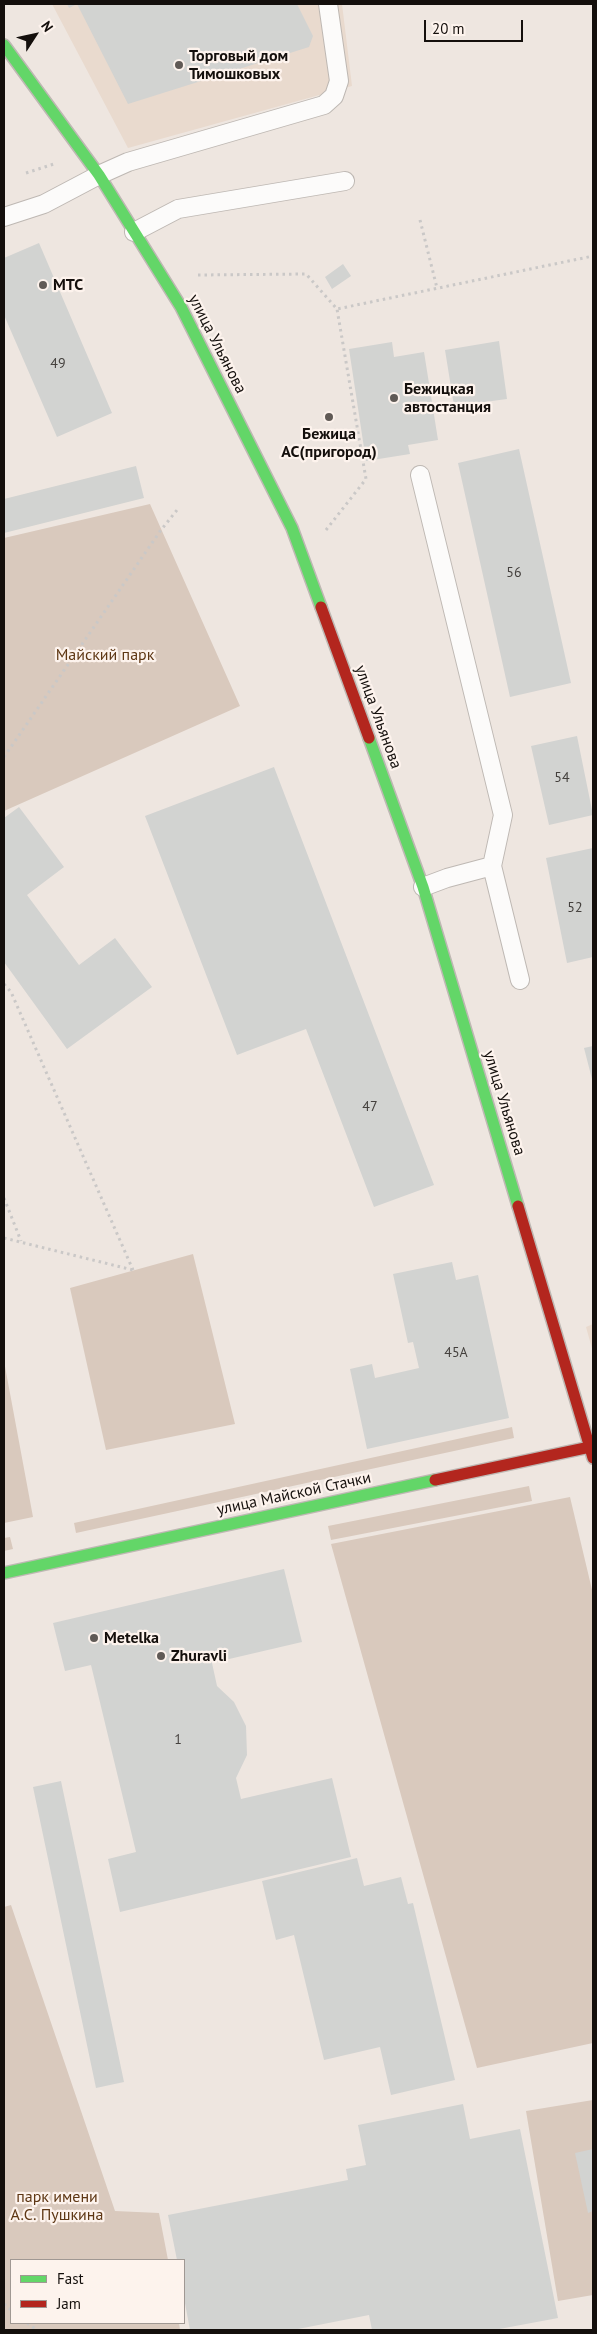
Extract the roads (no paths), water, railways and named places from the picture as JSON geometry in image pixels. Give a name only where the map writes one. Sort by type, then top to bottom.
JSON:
[{"type":"main road","name":"улица Ульянова","points":[[4,45],[99,175],[181,307],[292,528],[423,888],[587,1414],[592,1453]]},
{"type":"main road","name":"улица Майской Стачки","points":[[4,1573],[592,1453]]},
{"type":"lane","points":[[4,217],[44,204],[128,162],[324,105],[334,96],[339,82],[328,4]]},
{"type":"lane","points":[[134,232],[178,209],[345,181]]},
{"type":"lane","points":[[420,475],[504,815],[492,866],[520,980]]},
{"type":"lane","points":[[423,888],[447,878],[492,866]]},
{"type":"place","name":"Торговый дом Тимошковых","points":[[179,65]]},
{"type":"place","name":"МТС","points":[[43,285]]},
{"type":"place","name":"Бежицкая автостанция","points":[[394,398]]},
{"type":"place","name":"Бежица АС(пригород)","points":[[329,417]]},
{"type":"place","name":"Metelka","points":[[94,1638]]},
{"type":"place","name":"Zhuravli","points":[[161,1656]]},
{"type":"park label","name":"Майский парк","points":[[105,655]]},
{"type":"park label","name":"парк имени А.С. Пушкина","points":[[57,2206]]}]
